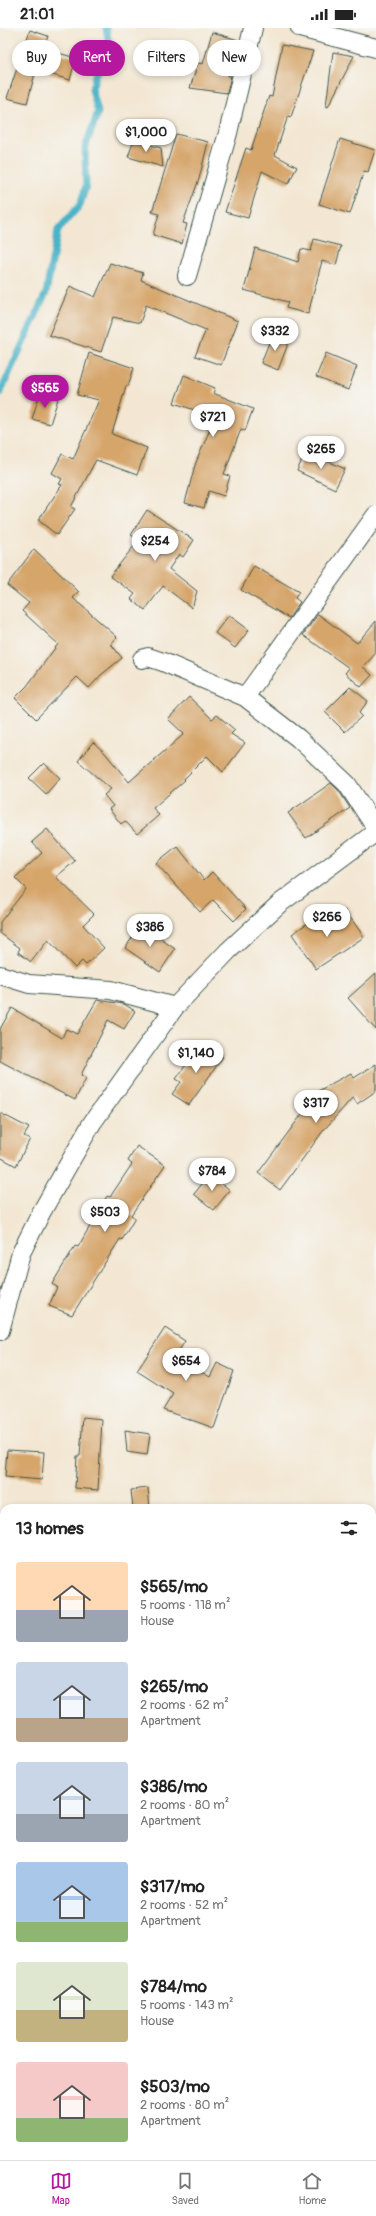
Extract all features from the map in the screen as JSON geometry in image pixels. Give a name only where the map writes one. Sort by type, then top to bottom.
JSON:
[{"type":"street","points":[[187,276],[228,133],[253,28]]},
{"type":"street","points":[[300,28],[376,48]]},
{"type":"street","points":[[245,697],[376,515]]},
{"type":"street","points":[[142,659],[148,657],[163,662],[245,697],[298,738],[347,784],[376,828]]},
{"type":"street","points":[[0,1330],[21,1253],[42,1211],[92,1123],[175,1007],[228,951],[279,904],[376,832]]},
{"type":"street","points":[[0,975],[28,984],[111,990],[175,1007]]},
{"type":"building","points":[[30,30],[48,36],[47,40],[27,40]]},
{"type":"building","points":[[212,32],[238,40],[210,40]]},
{"type":"building","points":[[282,45],[313,51],[291,117],[288,116],[275,155],[297,167],[288,184],[262,171],[248,218],[225,212],[246,148],[251,150],[269,96],[272,97]]},
{"type":"building","points":[[207,50],[207,76],[231,76],[227,93],[190,88],[194,76],[199,76],[199,63],[203,64]]},
{"type":"building","points":[[333,52],[354,56],[328,107],[326,106]]},
{"type":"building","points":[[61,54],[69,56],[69,76],[71,76],[70,80],[56,76],[61,76]]},
{"type":"building","points":[[14,76],[34,76],[27,103],[7,98]]},
{"type":"building","points":[[176,134],[208,142],[199,179],[183,223],[187,224],[182,244],[153,235],[159,214],[152,212]]},
{"type":"building","points":[[340,139],[375,150],[368,172],[364,171],[350,214],[319,204]]},
{"type":"building","points":[[134,140],[161,148],[163,167],[128,157]]},
{"type":"building","points":[[314,239],[341,246],[336,265],[322,261],[308,314],[286,308],[288,302],[244,290],[255,248],[298,262],[301,249],[311,251]]},
{"type":"building","points":[[110,263],[143,273],[141,280],[238,321],[221,365],[195,356],[206,330],[146,305],[140,323],[113,317],[101,352],[49,335],[70,286],[95,297]]},
{"type":"building","points":[[272,335],[289,341],[278,370],[261,363]]},
{"type":"building","points":[[89,353],[134,368],[128,386],[126,386],[112,434],[147,448],[137,475],[96,460],[71,507],[75,509],[57,535],[38,520],[62,485],[59,484],[62,479],[52,473],[62,454],[73,459],[99,400],[77,395]]},
{"type":"building","points":[[326,353],[357,366],[348,390],[316,377]]},
{"type":"building","points":[[184,375],[215,388],[213,393],[253,409],[245,431],[241,429],[224,474],[230,476],[224,496],[209,491],[204,508],[185,503],[195,465],[215,417],[174,403]]},
{"type":"building","points":[[40,393],[58,399],[50,424],[32,419]]},
{"type":"building","points":[[306,451],[345,469],[335,489],[297,471]]},
{"type":"building","points":[[147,510],[194,540],[183,557],[179,554],[169,569],[197,591],[192,608],[163,586],[145,610],[131,599],[135,594],[110,576],[139,540],[131,535]]},
{"type":"building","points":[[34,549],[79,592],[73,598],[117,637],[111,644],[122,658],[101,675],[89,688],[77,677],[36,719],[15,698],[27,686],[58,644],[22,611],[29,603],[7,585]]},
{"type":"building","points":[[254,566],[299,592],[295,598],[300,602],[289,618],[241,590]]},
{"type":"building","points":[[318,614],[357,643],[376,621],[376,653],[363,667],[372,675],[361,687],[345,673],[349,668],[303,635]]},
{"type":"building","points":[[229,615],[249,630],[235,648],[215,633]]},
{"type":"building","points":[[350,687],[368,701],[359,713],[362,716],[345,732],[325,712]]},
{"type":"building","points":[[189,697],[212,719],[217,715],[235,730],[231,734],[245,743],[223,772],[207,756],[184,779],[185,780],[153,808],[159,815],[137,834],[125,821],[121,824],[109,809],[113,806],[104,795],[111,789],[78,761],[93,742],[105,753],[129,782],[184,734],[168,719]]},
{"type":"building","points":[[44,763],[60,778],[46,794],[29,778]]},
{"type":"building","points":[[331,783],[339,791],[350,808],[306,838],[288,813]]},
{"type":"building","points":[[47,829],[75,861],[56,877],[94,914],[83,925],[104,948],[86,965],[82,961],[75,968],[48,940],[31,962],[18,952],[20,948],[0,933],[0,922],[26,889],[15,878],[42,853],[32,842]]},
{"type":"building","points":[[177,846],[204,880],[212,872],[246,909],[234,921],[213,900],[200,912],[156,863]]},
{"type":"building","points":[[345,910],[364,937],[316,969],[292,934],[318,916],[324,924]]},
{"type":"building","points":[[141,925],[175,949],[160,972],[125,948]]},
{"type":"building","points":[[376,973],[376,1030],[348,998]]},
{"type":"building","points":[[97,1000],[124,1004],[135,1011],[124,1029],[108,1020],[81,1075],[86,1078],[75,1100],[0,1061],[0,1029],[12,1008],[62,1038],[66,1029],[77,1034]]},
{"type":"building","points":[[200,1045],[223,1057],[189,1105],[172,1094],[181,1082],[176,1079]]},
{"type":"building","points":[[376,1064],[376,1091],[357,1104],[353,1097],[323,1131],[280,1190],[258,1173],[320,1090],[351,1073],[354,1078]]},
{"type":"building","points":[[0,1113],[29,1128],[24,1136],[30,1139],[16,1166],[0,1157]]},
{"type":"building","points":[[137,1146],[165,1165],[131,1215],[135,1218],[122,1240],[120,1239],[72,1315],[49,1306],[57,1287],[52,1284],[75,1246],[78,1247],[107,1196],[110,1197],[132,1164],[128,1161]]},
{"type":"building","points":[[210,1174],[230,1190],[214,1210],[194,1194]]},
{"type":"building","points":[[165,1328],[185,1341],[175,1357],[210,1377],[217,1363],[234,1371],[214,1428],[163,1410],[173,1394],[137,1371]]},
{"type":"building","points":[[83,1417],[102,1419],[98,1490],[75,1488],[77,1456],[80,1456]]},
{"type":"building","points":[[125,1430],[150,1434],[147,1455],[127,1452]]},
{"type":"building","points":[[7,1450],[44,1452],[42,1480],[5,1477]]},
{"type":"building","points":[[148,1488],[150,1504],[133,1504],[131,1490]]},
{"type":"waterway","points":[[0,393],[46,293],[58,230],[80,205],[86,186],[85,148],[98,112],[92,89],[96,75],[111,52],[106,28]]}]
